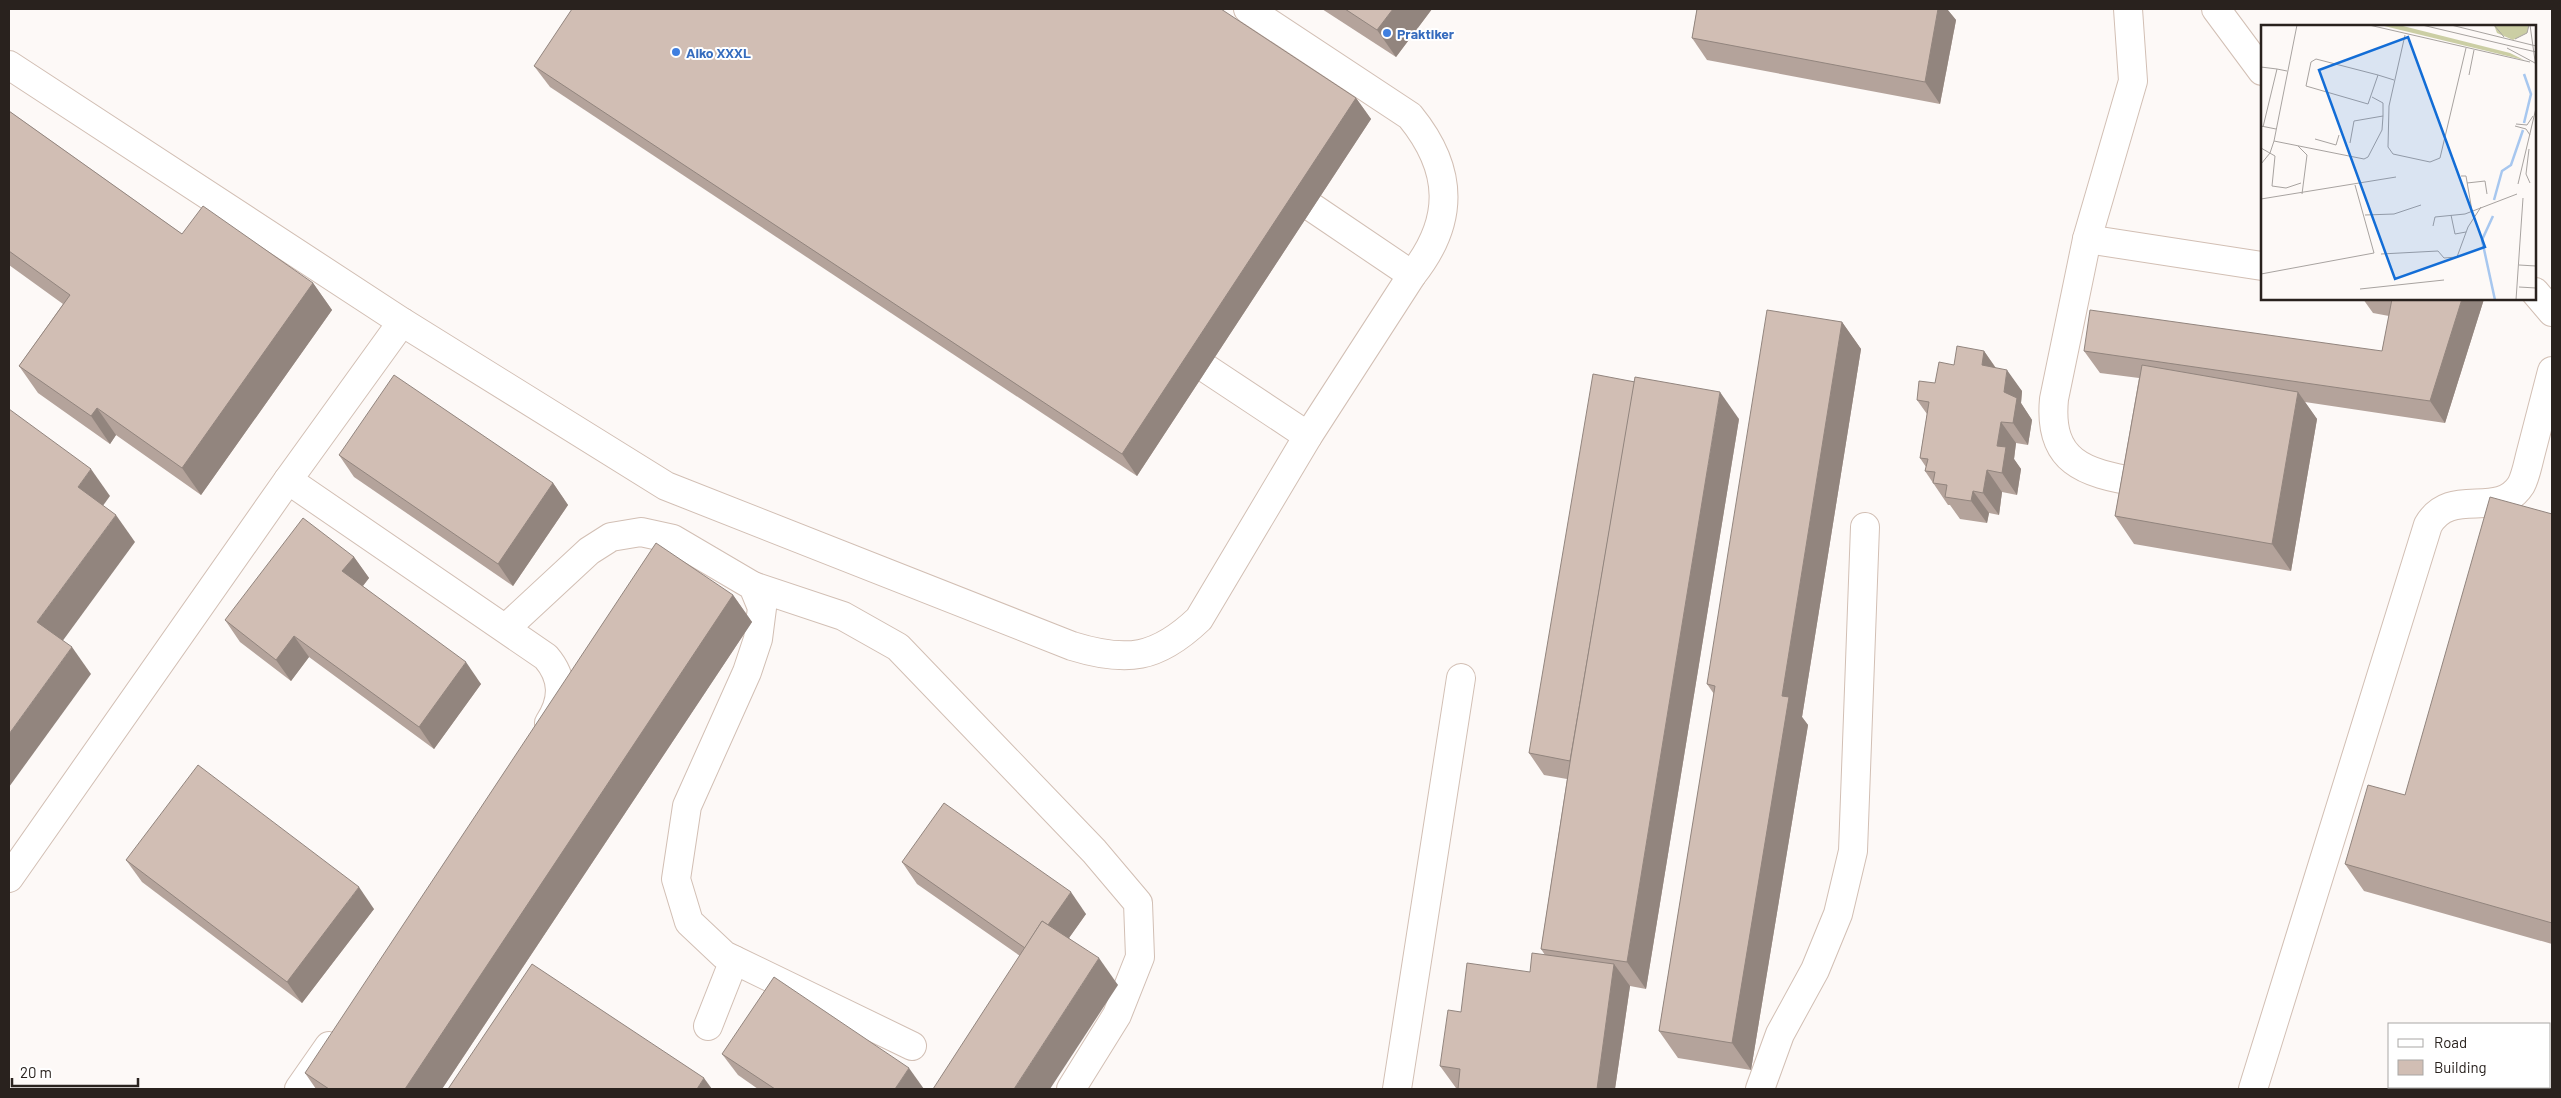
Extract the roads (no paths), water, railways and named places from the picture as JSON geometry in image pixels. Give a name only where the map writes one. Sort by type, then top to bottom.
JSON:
[{"type":"lane","points":[[9,65],[402,322],[666,486],[1072,646],[1103,656],[1136,656],[1159,649],[1181,636],[1199,619],[1308,436],[1412,275],[1428,254],[1439,229],[1444,202],[1440,168],[1426,136],[1410,116],[1389,100],[1248,9]]},
{"type":"lane","points":[[2128,9],[2133,81],[2087,239],[2054,399],[2052,418],[2057,438],[2067,455],[2082,468],[2100,476],[2138,482]]},
{"type":"lane","points":[[2216,9],[2261,70]]},
{"type":"lane","points":[[1313,208],[1412,275]]},
{"type":"lane","points":[[2087,239],[2261,266]]},
{"type":"lane","points":[[2536,293],[2552,312]]},
{"type":"lane","points":[[9,878],[288,480],[402,322]]},
{"type":"lane","points":[[1207,369],[1308,436]]},
{"type":"lane","points":[[2253,1089],[2428,525],[2434,515],[2451,505],[2494,502],[2506,499],[2521,485],[2552,371]]},
{"type":"lane","points":[[288,480],[546,656],[559,678],[561,691],[559,704],[537,740]]},
{"type":"lane","points":[[1760,1089],[1780,1034],[1816,970],[1838,914],[1853,851],[1865,527]]},
{"type":"lane","points":[[506,628],[589,551],[610,537],[641,532],[673,539],[752,586],[843,616],[898,647],[1094,851],[1138,903],[1140,957],[1117,1015],[1071,1089]]},
{"type":"lane","points":[[752,586],[762,608],[758,639],[747,672],[687,806],[676,879],[689,922],[724,955],[912,1046]]},
{"type":"lane","points":[[1397,1089],[1461,678]]},
{"type":"lane","points":[[708,1026],[734,960]]},
{"type":"lane","points":[[299,1089],[343,1024]]},
{"type":"place","name":"Praktiker","points":[[1387,33]]},
{"type":"place","name":"Aiko XXXL","points":[[676,52]]}]
